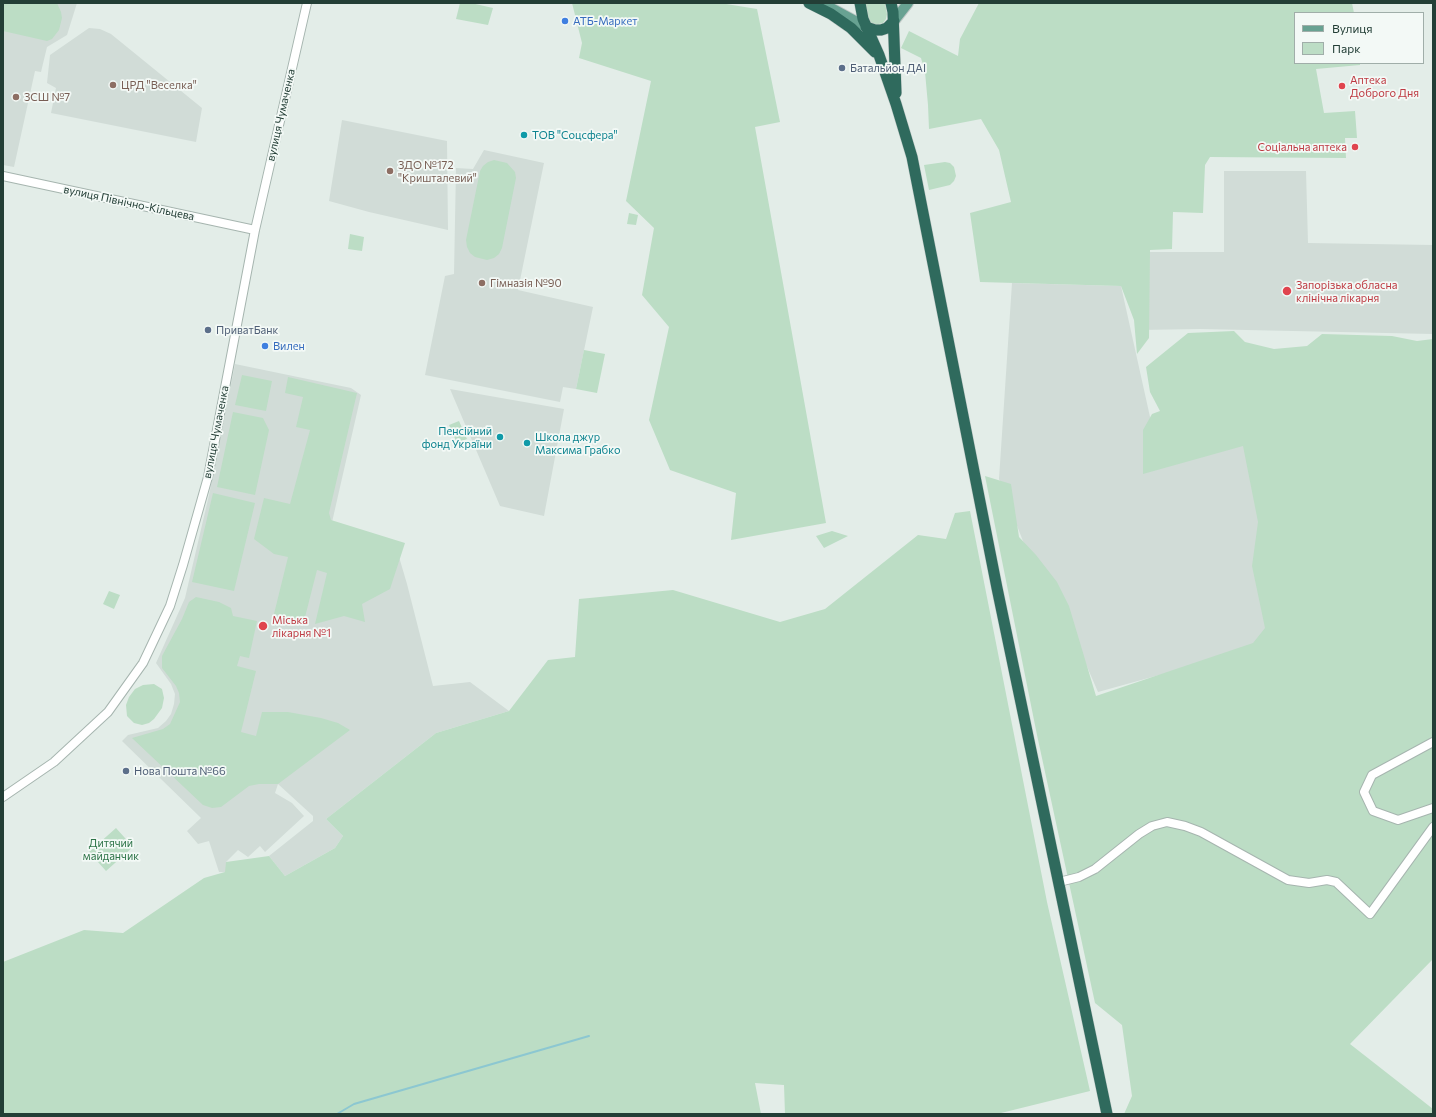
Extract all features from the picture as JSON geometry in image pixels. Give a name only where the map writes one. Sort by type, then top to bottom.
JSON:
[{"type":"highway","points":[[809,3],[831,14],[851,28],[879,55]]},
{"type":"highway","points":[[860,3],[863,19],[879,55],[912,157],[997,588],[1107,1114]]},
{"type":"highway","points":[[891,3],[894,21],[896,104]]},
{"type":"highway","points":[[866,26],[876,30],[881,30],[887,28],[894,21]]},
{"type":"main road","points":[[814,3],[831,8],[866,26]]},
{"type":"main road","points":[[894,21],[908,3]]},
{"type":"street","name":"вулиця Чумаченка","points":[[3,797],[54,762],[108,712],[143,663],[170,606],[208,477],[255,230],[307,3]]},
{"type":"street","name":"вулиця Північно-Кільцева","points":[[3,176],[255,230]]},
{"type":"street","points":[[1433,742],[1372,775],[1364,792],[1373,811],[1398,820],[1433,808]]},
{"type":"street","points":[[1059,882],[1079,877],[1095,869],[1139,834],[1152,826],[1167,822],[1201,832],[1288,880],[1309,883],[1327,880],[1336,882],[1370,914],[1433,827]]},
{"type":"shaded area","name":"ЗСШ №7","points":[[3,3],[77,3],[67,35],[47,47],[41,72],[35,71],[14,167],[3,165]]},
{"type":"shaded area","name":"ЦРД \"Веселка\"","points":[[89,28],[100,29],[111,34],[202,108],[196,142],[51,113],[56,88],[47,83],[50,55]]},
{"type":"shaded area","name":"ЗДО №172 \"Кришталевий\"","points":[[342,120],[447,141],[448,230],[369,212],[329,201]]},
{"type":"shaded area","name":"Гімназія №90","points":[[484,150],[544,163],[518,290],[593,307],[576,389],[563,387],[560,402],[425,375],[445,276],[454,274],[456,168],[473,169]]},
{"type":"shaded area","name":"Запорізька обласна клінічна лікарня","points":[[1224,171],[1306,171],[1308,243],[1433,245],[1433,334],[1200,329],[1140,330],[1140,252],[1224,252]]},
{"type":"shaded area","points":[[1012,283],[1121,286],[1158,453],[1251,439],[1293,638],[1098,692],[1056,595],[1038,580],[999,479]]},
{"type":"shaded area","points":[[235,364],[351,388],[361,395],[330,531],[397,550],[433,686],[470,682],[509,711],[436,733],[326,819],[343,836],[335,848],[285,876],[269,856],[313,821],[313,816],[278,784],[275,793],[292,803],[304,816],[265,852],[260,846],[248,857],[238,850],[226,862],[226,872],[219,872],[209,841],[198,844],[187,831],[201,818],[122,741],[128,735],[158,728],[171,714],[174,704],[175,694],[171,684],[156,663],[185,598],[209,495]]},
{"type":"shaded area","points":[[450,389],[564,409],[544,516],[500,506]]},
{"type":"green space","points":[[3,3],[57,3],[62,18],[59,30],[52,39],[47,41],[3,31]]},
{"type":"green space","points":[[460,3],[471,3],[493,8],[488,25],[456,19]]},
{"type":"green space","points":[[572,3],[720,3],[757,9],[780,122],[755,127],[826,523],[731,540],[736,493],[670,470],[649,420],[669,327],[642,295],[654,228],[626,201],[651,81],[579,58],[582,43]]},
{"type":"green space","points":[[863,3],[885,3],[887,14],[883,23],[874,25],[870,23]]},
{"type":"green space","points":[[979,3],[1352,3],[1354,12],[1294,12],[1294,64],[1360,64],[1316,69],[1324,113],[1355,111],[1357,138],[1345,138],[1346,158],[1210,157],[1205,165],[1203,213],[1173,212],[1172,249],[1150,250],[1149,338],[1137,354],[1134,320],[1121,286],[980,282],[970,213],[1011,202],[999,150],[981,119],[929,129],[925,72],[921,58],[901,48],[909,31],[958,56],[960,39]]},
{"type":"green space","points":[[494,160],[507,163],[515,172],[516,178],[502,248],[499,254],[494,258],[487,260],[475,257],[470,253],[466,240],[480,171],[488,162]]},
{"type":"green space","points":[[945,162],[950,163],[954,167],[956,176],[954,181],[950,185],[929,190],[924,165]]},
{"type":"green space","points":[[629,213],[638,215],[636,225],[627,224]]},
{"type":"green space","points":[[350,234],[364,237],[362,251],[348,249]]},
{"type":"green space","points":[[1234,331],[1245,342],[1274,349],[1307,346],[1322,334],[1392,336],[1417,341],[1433,339],[1433,959],[1350,1044],[1433,1109],[1433,1114],[1124,1114],[1132,1096],[1122,1025],[1095,1003],[1037,735],[985,476],[1011,484],[1019,537],[1036,555],[1057,582],[1069,606],[1096,696],[1253,643],[1265,628],[1252,566],[1258,522],[1243,446],[1143,474],[1143,430],[1152,414],[1160,411],[1150,392],[1146,367],[1188,333]]},
{"type":"green space","points":[[584,350],[605,354],[597,393],[576,389]]},
{"type":"green space","points":[[242,375],[272,381],[266,411],[235,405]]},
{"type":"green space","points":[[288,377],[357,393],[329,513],[331,520],[405,543],[390,589],[362,604],[365,622],[344,616],[315,624],[327,573],[317,570],[304,621],[274,614],[288,557],[274,554],[254,539],[264,498],[290,504],[310,430],[296,427],[303,397],[285,393]]},
{"type":"green space","points":[[233,412],[263,418],[269,430],[255,495],[217,487]]},
{"type":"green space","points":[[459,421],[467,439],[457,443],[449,425]]},
{"type":"green space","points":[[213,493],[255,503],[234,591],[192,582]]},
{"type":"green space","points":[[970,511],[1047,902],[1090,1091],[997,1114],[785,1114],[784,1085],[755,1083],[761,1114],[3,1114],[3,962],[84,930],[123,933],[204,878],[225,872],[226,862],[269,856],[285,876],[335,848],[343,836],[326,819],[436,733],[509,711],[548,660],[575,657],[579,599],[673,590],[780,622],[825,609],[918,535],[946,539],[955,513]]},
{"type":"green space","points":[[832,531],[848,536],[824,548],[816,536]]},
{"type":"green space","points":[[109,591],[120,595],[114,609],[103,604]]},
{"type":"green space","points":[[196,597],[219,602],[231,608],[233,616],[257,621],[249,658],[240,656],[237,666],[256,671],[241,732],[256,736],[262,712],[288,712],[321,718],[338,723],[350,730],[278,784],[259,784],[249,786],[221,807],[212,808],[203,805],[132,738],[163,729],[170,724],[180,702],[179,693],[176,686],[162,668],[162,656],[182,619],[189,602]]},
{"type":"green space","points":[[154,684],[162,689],[164,698],[162,708],[149,723],[142,725],[134,723],[127,716],[126,705],[129,697],[135,689],[143,685]]},
{"type":"green space","name":"Дитячий майданчик","points":[[116,828],[133,847],[106,871],[89,852]]},
{"type":"waterway","points":[[337,1114],[354,1104],[589,1036]]},
{"type":"place","name":"АТБ-Маркет","points":[[565,21]]},
{"type":"place","name":"Батальйон ДАI","points":[[842,68]]},
{"type":"place","name":"ЦРД \"Веселка\"","points":[[113,85]]},
{"type":"place","name":"Аптека Доброго Дня","points":[[1342,86]]},
{"type":"place","name":"ЗСШ №7","points":[[16,97]]},
{"type":"place","name":"ТОВ \"Соцсфера\"","points":[[524,135]]},
{"type":"place","name":"Соціальна аптека","points":[[1355,147]]},
{"type":"place","name":"ЗДО №172 \"Кришталевий\"","points":[[390,171]]},
{"type":"place","name":"Гімназія №90","points":[[482,283]]},
{"type":"place","name":"Запорізька обласна клінічна лікарня","points":[[1287,291]]},
{"type":"place","name":"ПриватБанк","points":[[208,330]]},
{"type":"place","name":"Вилен","points":[[265,346]]},
{"type":"place","name":"Пенсійний фонд України","points":[[500,437]]},
{"type":"place","name":"Школа джур Максима Грабко","points":[[527,443]]},
{"type":"place","name":"Міська лікарня №1","points":[[263,626]]},
{"type":"place","name":"Нова Пошта №66","points":[[126,771]]}]
